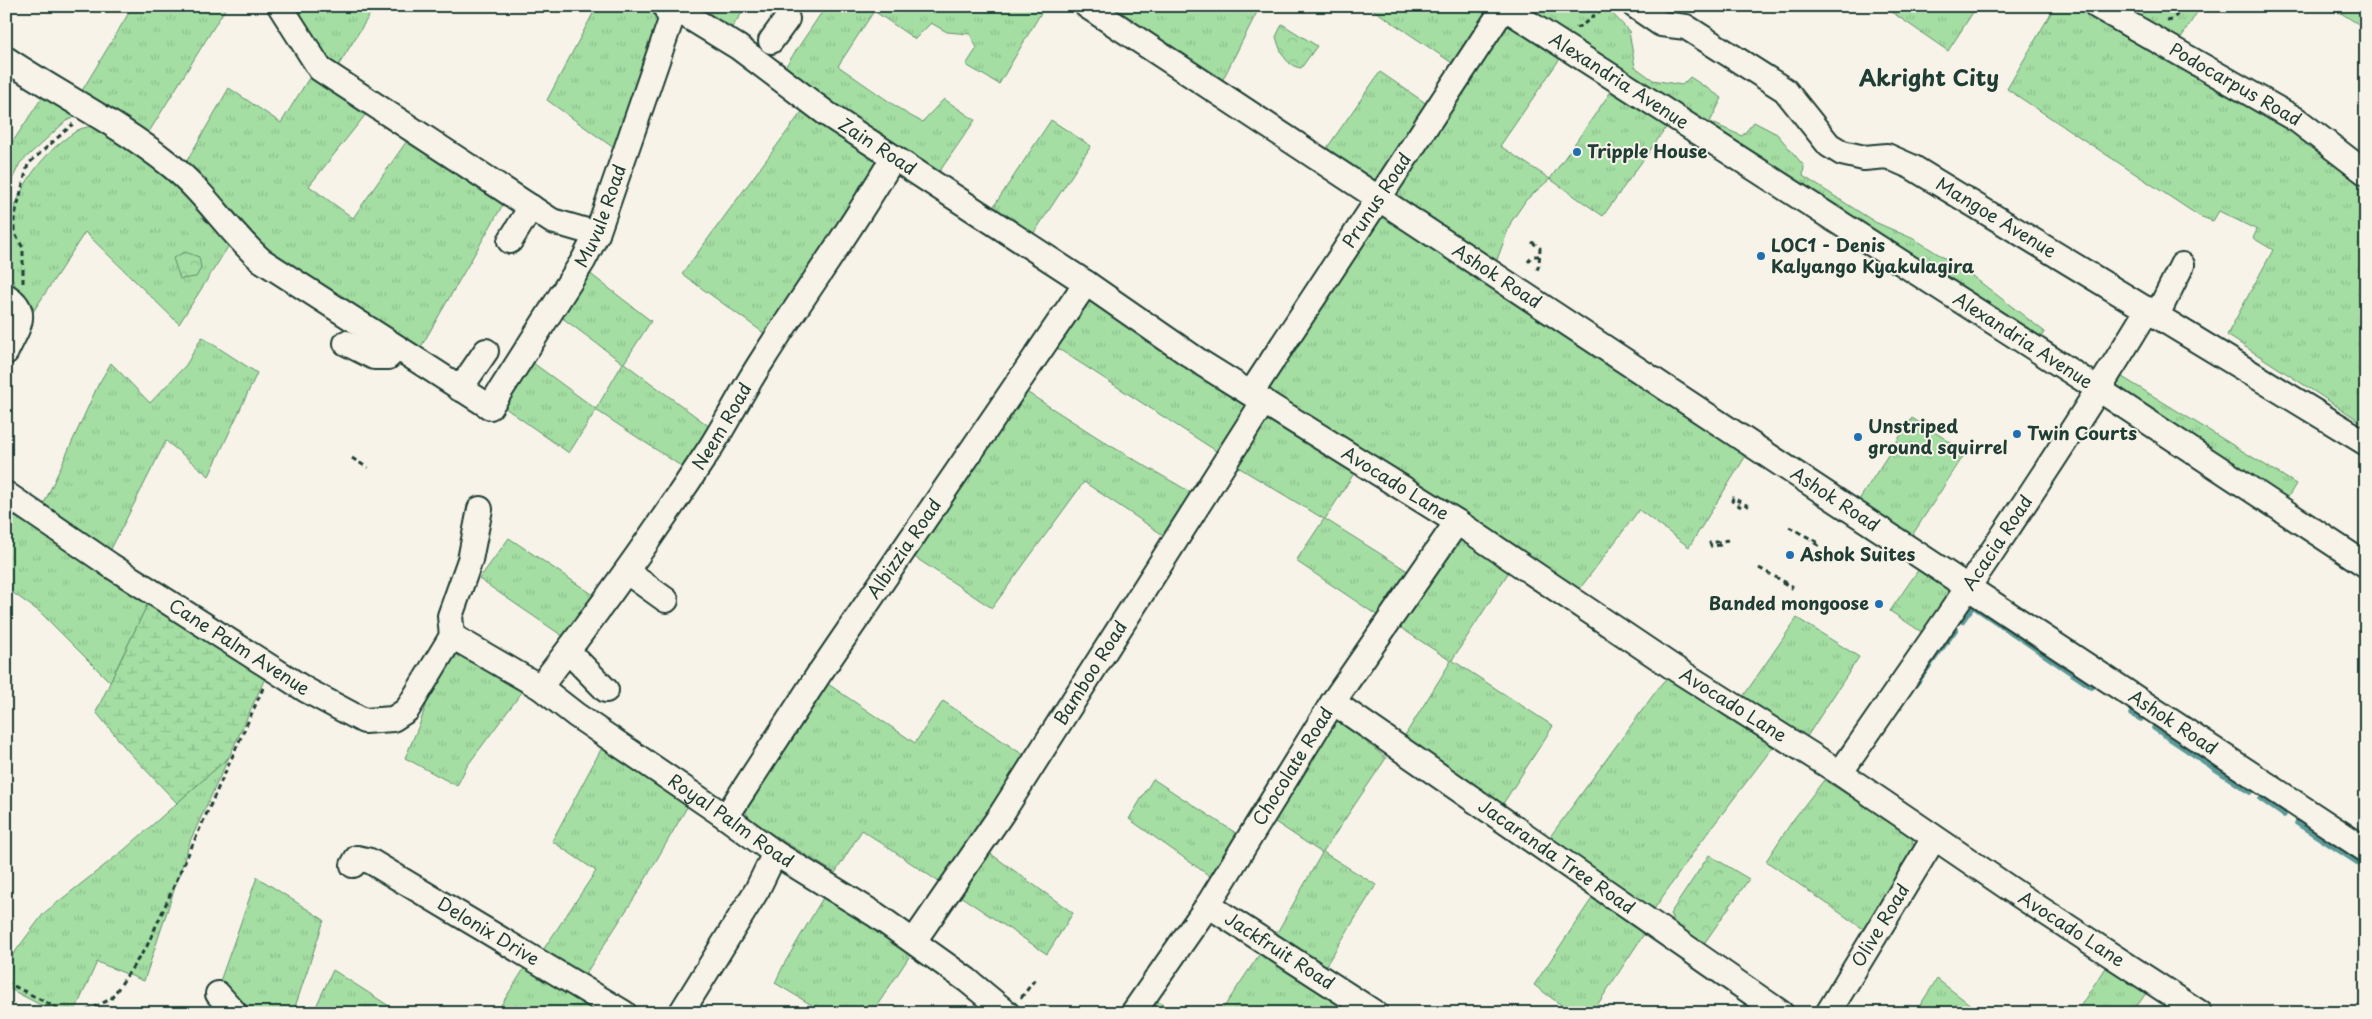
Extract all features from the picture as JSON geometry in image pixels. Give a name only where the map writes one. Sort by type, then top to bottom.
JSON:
[{"type":"street","points":[[280,6],[320,69],[552,221],[597,234]]},
{"type":"street","name":"Muvule Road","points":[[460,389],[490,407],[583,261],[597,234],[671,20],[665,6]]},
{"type":"street","name":"Zain Road","points":[[671,6],[738,47],[765,50],[826,114],[1086,283],[1173,344],[1258,397]]},
{"type":"street","name":"Ashok Road","points":[[1087,6],[1378,200],[1969,587],[2366,850]]},
{"type":"street","name":"Mangoe Avenue","points":[[1636,6],[1661,24],[1686,27],[1785,90],[1830,145],[1842,153],[1864,158],[1880,155],[1895,158],[2153,312],[2366,443]]},
{"type":"street","name":"Podocarpus Road","points":[[2097,6],[2297,120],[2363,167]]},
{"type":"street","name":"Prunus Road","points":[[1258,397],[1378,200],[1504,7]]},
{"type":"street","name":"Alexandria Avenue","points":[[1504,7],[2099,390],[2366,565]]},
{"type":"street","points":[[765,50],[787,19]]},
{"type":"street","points":[[6,59],[170,164],[215,208],[236,236],[261,260],[460,389],[486,351]]},
{"type":"street","name":"Neem Road","points":[[540,687],[627,572],[709,450],[752,376],[825,268],[893,158]]},
{"type":"street","points":[[510,241],[531,208]]},
{"type":"street","name":"Acacia Road","points":[[1840,773],[1969,587],[2182,266]]},
{"type":"street","name":"Albizzia Road","points":[[726,817],[824,667],[1086,283]]},
{"type":"street","points":[[6,352],[19,322],[14,303]]},
{"type":"street","points":[[346,343],[374,357],[388,357],[396,349]]},
{"type":"street","name":"Avocado Lane","points":[[1258,397],[1456,522],[1671,666],[1840,773],[1934,838],[2200,1013]]},
{"type":"street","name":"Bamboo Road","points":[[914,941],[1002,813],[1258,397]]},
{"type":"street","name":"Cane Palm Avenue","points":[[6,494],[110,564],[306,690],[364,721],[383,722],[400,716],[407,710],[452,636]]},
{"type":"street","points":[[452,636],[450,615],[470,560],[480,509]]},
{"type":"street","name":"Chocolate Road","points":[[1133,1013],[1208,905],[1332,702],[1456,522]]},
{"type":"street","points":[[627,572],[666,600]]},
{"type":"street","name":"Royal Palm Road","points":[[452,636],[540,687],[576,715],[726,817],[775,853],[914,941],[1011,1009]]},
{"type":"street","points":[[568,652],[606,690]]},
{"type":"street","name":"Jacaranda Tree Road","points":[[1332,702],[1781,1013]]},
{"type":"street","name":"Olive Road","points":[[1828,1013],[1934,838]]},
{"type":"street","points":[[681,1013],[756,890],[775,853]]},
{"type":"street","name":"Delonix Drive","points":[[353,865],[357,858],[370,861],[624,1013]]},
{"type":"street","name":"Jackfruit Road","points":[[1208,905],[1375,1013]]},
{"type":"street","points":[[218,994],[235,1013]]},
{"type":"path","points":[[1550,37],[1584,24],[1605,6]]},
{"type":"path","points":[[14,303],[24,276],[23,248],[14,232],[14,219],[28,164],[68,127],[93,113]]},
{"type":"path","points":[[1532,242],[1540,248],[1537,270]]},
{"type":"path","points":[[1528,262],[1533,256],[1539,256]]},
{"type":"path","points":[[352,458],[368,468]]},
{"type":"path","points":[[1741,506],[1732,501],[1733,498],[1750,508]]},
{"type":"path","points":[[1789,527],[1819,543],[1818,545],[1810,540]]},
{"type":"path","points":[[1721,545],[1711,546],[1710,543],[1728,540]]},
{"type":"path","points":[[1759,568],[1792,586],[1791,588],[1782,583]]},
{"type":"path","points":[[78,1013],[111,999],[147,946],[273,668]]},
{"type":"path","points":[[1011,1009],[1036,978]]},
{"type":"path","points":[[6,982],[67,1013]]},
{"type":"green space","points":[[133,6],[227,6],[147,135],[80,94]]},
{"type":"green space","points":[[288,6],[375,6],[335,71]]},
{"type":"green space","points":[[597,6],[672,6],[618,151],[547,100]]},
{"type":"green space","points":[[698,6],[747,6],[730,30]]},
{"type":"green space","points":[[826,6],[864,6],[874,11],[838,66],[907,114],[922,122],[944,99],[975,120],[937,175],[783,70]]},
{"type":"green space","points":[[879,6],[1045,6],[999,84],[966,65],[977,48],[970,34],[947,32],[931,23],[915,39],[874,11]]},
{"type":"green space","points":[[1110,6],[1260,6],[1220,85]]},
{"type":"green space","points":[[1368,6],[1479,6],[1483,9],[1485,19],[1458,67]]},
{"type":"green space","points":[[1513,6],[1610,6],[1610,11],[1629,31],[1635,67],[1653,80],[1682,85],[1690,77],[1722,98],[1710,122],[1742,136],[1754,122],[1777,134],[1804,166],[1803,176],[1875,222],[1916,240],[1967,272],[2045,332],[2038,345]]},
{"type":"green space","points":[[1883,6],[1977,6],[1948,51]]},
{"type":"green space","points":[[2055,6],[2091,6],[2366,176],[2366,425],[2227,335],[2273,250],[2253,238],[2257,230],[2219,211],[2213,221],[2199,216],[2007,89]]},
{"type":"green space","points":[[2118,6],[2201,6],[2179,41]]},
{"type":"green space","points":[[2330,6],[2366,6],[2366,29]]},
{"type":"green space","points":[[1508,22],[1561,57],[1500,146],[1550,179],[1526,200],[1511,222],[1495,265],[1389,202]]},
{"type":"green space","points":[[1282,24],[1317,46],[1301,68],[1295,67],[1287,61],[1281,52],[1276,37]]},
{"type":"green space","points":[[314,70],[370,109],[309,186],[353,218],[411,135],[505,201],[418,352],[274,258],[243,231],[232,212],[185,164],[229,88],[281,123]]},
{"type":"green space","points":[[1380,72],[1433,108],[1382,190],[1322,155]]},
{"type":"green space","points":[[1612,90],[1668,125],[1603,216],[1550,179]]},
{"type":"green space","points":[[43,96],[82,114],[66,121],[20,163],[6,192],[6,152]]},
{"type":"green space","points":[[806,106],[877,160],[804,288],[768,336],[682,274]]},
{"type":"green space","points":[[1051,120],[1091,146],[1032,236],[992,209]]},
{"type":"green space","points":[[108,125],[127,140],[233,239],[179,324],[85,232],[31,315],[10,273],[7,247],[9,227],[23,188],[34,171],[62,141],[78,130]]},
{"type":"green space","points":[[1376,197],[1488,285],[1747,454],[1689,547],[1639,510],[1575,595],[1257,385]]},
{"type":"green space","points":[[185,252],[199,257],[201,268],[196,277],[180,279],[173,258]]},
{"type":"green space","points":[[588,272],[651,321],[624,363],[710,427],[687,470],[596,410],[569,453],[501,405],[529,360],[596,409],[623,363],[557,314]]},
{"type":"green space","points":[[1094,301],[1246,402],[1249,411],[1221,454],[1051,344],[1081,305]]},
{"type":"green space","points":[[202,337],[257,373],[209,476],[166,441],[110,551],[42,508],[98,385],[111,363],[150,403],[186,365]]},
{"type":"green space","points":[[2119,375],[2296,484],[2285,502],[2108,389]]},
{"type":"green space","points":[[1025,391],[1111,446],[1197,496],[1169,539],[1084,482],[992,608],[913,556]]},
{"type":"green space","points":[[1275,414],[1358,467],[1325,519],[1414,575],[1384,620],[1296,561],[1324,519],[1233,464],[1262,417]]},
{"type":"green space","points":[[1912,418],[1966,452],[1911,537],[1855,506]]},
{"type":"green space","points":[[6,506],[149,601],[110,682],[40,612],[6,588]]},
{"type":"green space","points":[[1459,537],[1512,567],[1452,660],[1553,726],[1497,813],[1399,745],[1451,661],[1395,624]]},
{"type":"green space","points":[[509,538],[601,600],[567,639],[479,579]]},
{"type":"green space","points":[[1921,566],[1953,589],[1926,635],[1890,611]]},
{"type":"green space","points":[[149,601],[267,674],[229,757],[177,803],[128,751],[96,712]]},
{"type":"green space","points":[[1797,618],[1859,657],[1802,744],[1738,704]]},
{"type":"green space","points":[[458,654],[525,688],[467,766],[457,786],[405,758],[420,723],[439,666],[450,656]]},
{"type":"green space","points":[[1671,674],[1773,747],[1700,843],[1652,912],[1544,845],[1662,683]]},
{"type":"green space","points":[[825,682],[915,743],[943,701],[1028,758],[945,886],[862,830],[835,873],[751,821],[746,812],[748,801]]},
{"type":"green space","points":[[1329,712],[1386,758],[1323,852],[1376,885],[1323,970],[1274,938],[1322,853],[1260,812]]},
{"type":"green space","points":[[605,742],[690,802],[638,892],[581,981],[539,956],[596,871],[552,841]]},
{"type":"green space","points":[[229,757],[191,839],[144,981],[97,962],[74,1013],[56,1013],[6,987],[6,964],[44,913],[124,850]]},
{"type":"green space","points":[[1153,779],[1245,839],[1214,879],[1129,819]]},
{"type":"green space","points":[[1824,780],[1911,835],[1915,851],[1866,931],[1766,861],[1793,820]]},
{"type":"green space","points":[[984,849],[1073,913],[1047,954],[954,892]]},
{"type":"green space","points":[[1709,855],[1749,879],[1705,942],[1680,932],[1670,914]]},
{"type":"green space","points":[[257,877],[324,920],[293,1013],[244,1013],[219,984]]},
{"type":"green space","points":[[1595,894],[1648,928],[1592,1013],[1572,1013],[1534,985]]},
{"type":"green space","points":[[824,896],[913,951],[872,1013],[825,1013],[775,983]]},
{"type":"green space","points":[[1263,949],[1361,1013],[1220,1013]]},
{"type":"green space","points":[[529,961],[613,1013],[496,1013]]},
{"type":"green space","points":[[2106,966],[2149,989],[2132,1013],[2076,1013]]},
{"type":"green space","points":[[333,970],[400,1013],[313,1013]]},
{"type":"green space","points":[[1937,979],[1981,1013],[1915,1013]]},
{"type":"green space","points":[[1156,1000],[1175,1013],[1147,1013]]},
{"type":"waterway","points":[[6,509],[24,520]]},
{"type":"waterway","points":[[1962,621],[1973,606],[2092,687]]},
{"type":"waterway","points":[[1916,684],[1956,629]]},
{"type":"waterway","points":[[2132,714],[2141,719]]},
{"type":"waterway","points":[[2154,728],[2250,792]]},
{"type":"waterway","points":[[2261,799],[2284,815]]},
{"type":"waterway","points":[[2297,823],[2366,868]]},
{"type":"place","name":"Tripple House","points":[[1577,152]]},
{"type":"place","name":"LOC1 - Denis Kalyango Kyakulagira","points":[[1761,256]]},
{"type":"place","name":"Twin Courts","points":[[2017,434]]},
{"type":"place","name":"Unstriped ground squirrel","points":[[1858,437]]},
{"type":"place","name":"Ashok Suites","points":[[1790,555]]},
{"type":"place","name":"Banded mongoose","points":[[1879,604]]},
{"type":"district","name":"Akright City","points":[[1929,78]]}]
